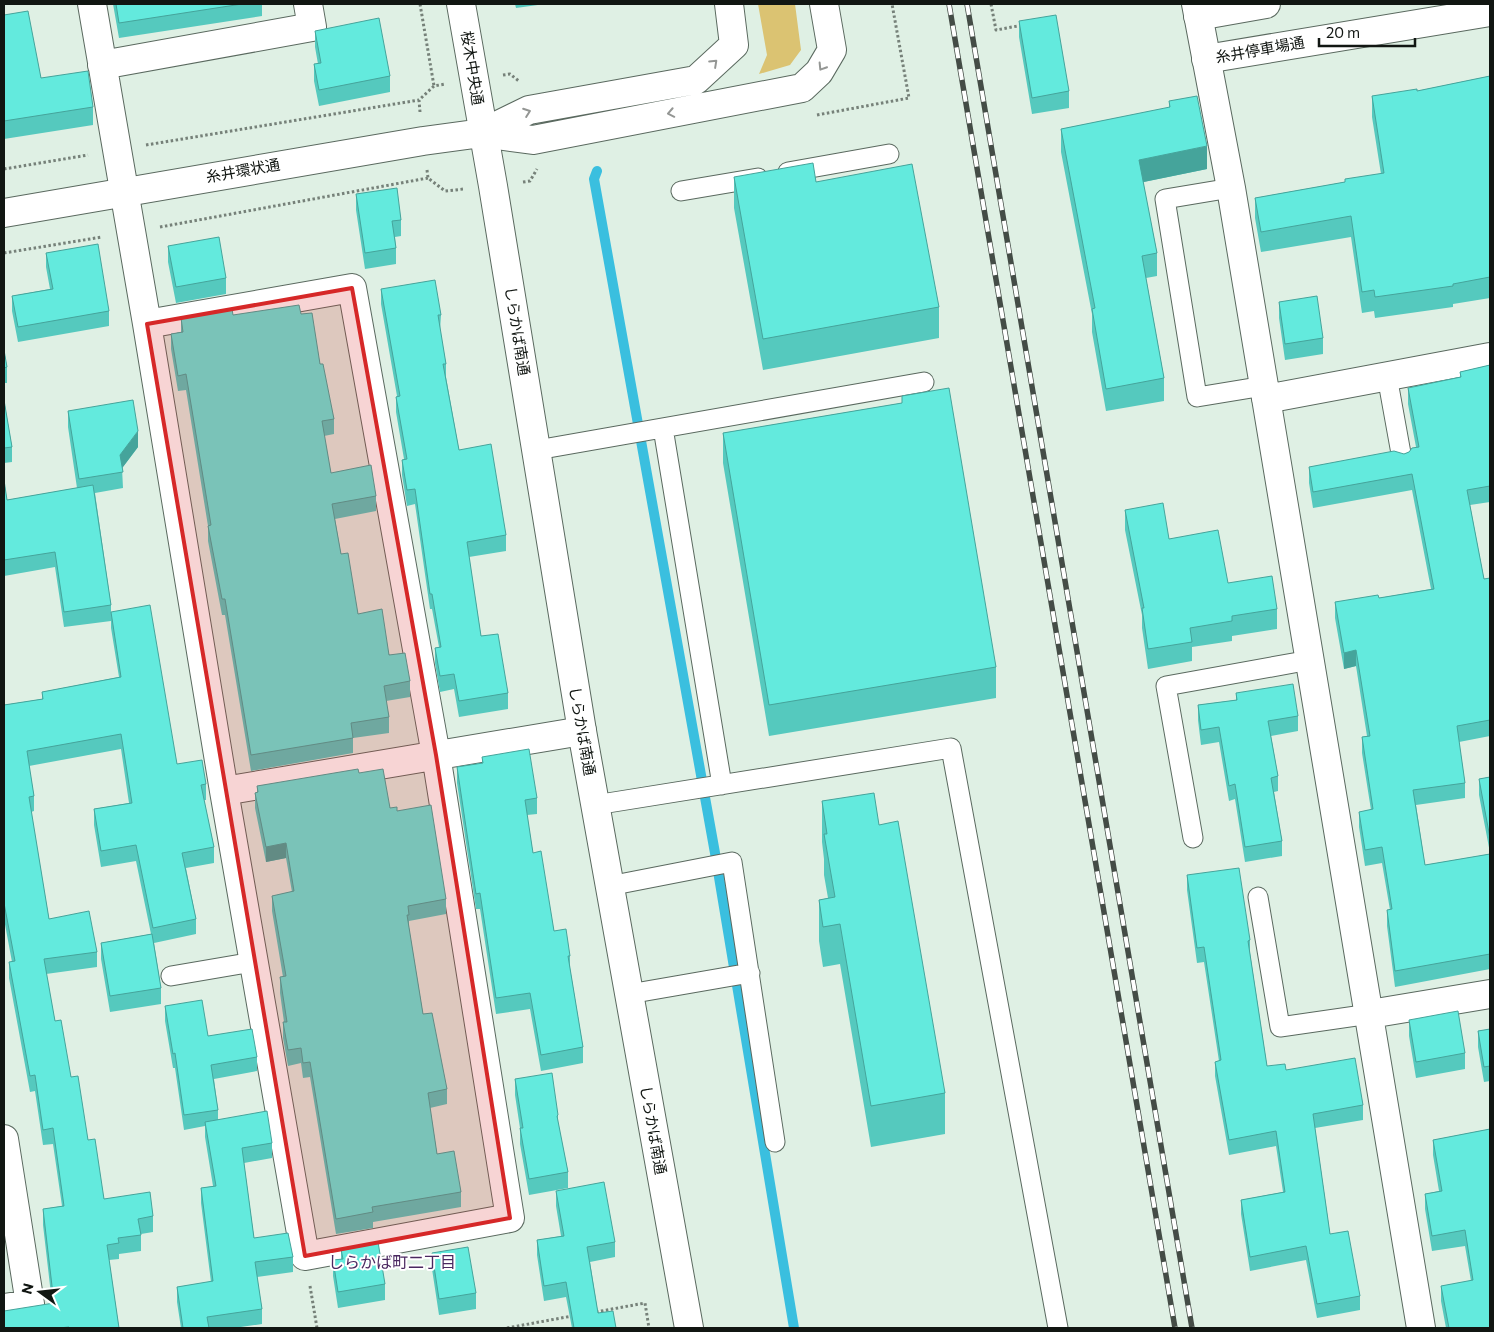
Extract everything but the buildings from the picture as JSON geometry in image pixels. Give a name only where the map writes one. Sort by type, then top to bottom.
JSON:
[{"type":"street","points":[[92,4],[116,150],[148,324],[253,962],[305,1256],[510,1218],[436,754],[352,288],[148,324]]},
{"type":"street","points":[[102,65],[312,27],[308,4]]},
{"type":"street","name":"桜木中央通","points":[[461,4],[482,132]]},
{"type":"street","points":[[482,132],[529,110],[696,80],[734,45],[729,4]]},
{"type":"street","points":[[482,132],[533,140],[802,88],[819,72],[832,50],[824,4]]},
{"type":"street","points":[[1266,4],[1197,10],[1231,188],[1421,1328]]},
{"type":"street","name":"糸井停車場通","points":[[1206,59],[1490,12]]},
{"type":"street","name":"糸井環状通","points":[[4,213],[124,191],[482,132]]},
{"type":"street","name":"しらかば南通","points":[[482,132],[537,450],[582,731],[689,1328]]},
{"type":"street","points":[[1265,393],[1387,376],[1490,356]]},
{"type":"street","points":[[224,791],[582,731]]},
{"type":"street","points":[[1370,1014],[1490,994]]},
{"type":"street","points":[[4,1138],[30,1304],[4,1308]]},
{"type":"lane","points":[[681,191],[889,154]]},
{"type":"lane","points":[[1231,188],[1165,199],[1197,397],[1265,393]]},
{"type":"lane","points":[[1387,376],[1402,460]]},
{"type":"lane","points":[[537,450],[924,382]]},
{"type":"lane","points":[[663,428],[722,785]]},
{"type":"lane","points":[[1193,838],[1166,686],[1310,660]]},
{"type":"lane","points":[[595,805],[951,748],[1058,1328]]},
{"type":"lane","points":[[609,886],[732,862],[776,1142]]},
{"type":"lane","points":[[1258,897],[1280,1027],[1370,1014]]},
{"type":"lane","points":[[171,976],[253,962]]},
{"type":"lane","points":[[629,994],[750,973]]},
{"type":"path","points":[[420,4],[434,86]]},
{"type":"path","points":[[991,4],[996,30],[1029,24]]},
{"type":"path","points":[[4,170],[419,100]]},
{"type":"path","points":[[4,253],[428,178]]},
{"type":"path","points":[[305,1256],[317,1328]]},
{"type":"path","points":[[590,1313],[645,1303],[649,1328]]},
{"type":"path","points":[[507,1328],[581,1315]]},
{"type":"highlighted area","points":[[352,288],[436,755],[510,1218],[305,1256],[147,324]]},
{"type":"shaded area","points":[[758,4],[795,4],[801,50],[790,65],[759,74],[767,55]]},
{"type":"waterway","points":[[597,171],[594,179],[715,853],[794,1328]]},
{"type":"railway","points":[[949,4],[1175,1328]]},
{"type":"railway","points":[[967,4],[1192,1328]]},
{"type":"district","name":"しらかば町二丁目","points":[[392,1262]]}]
